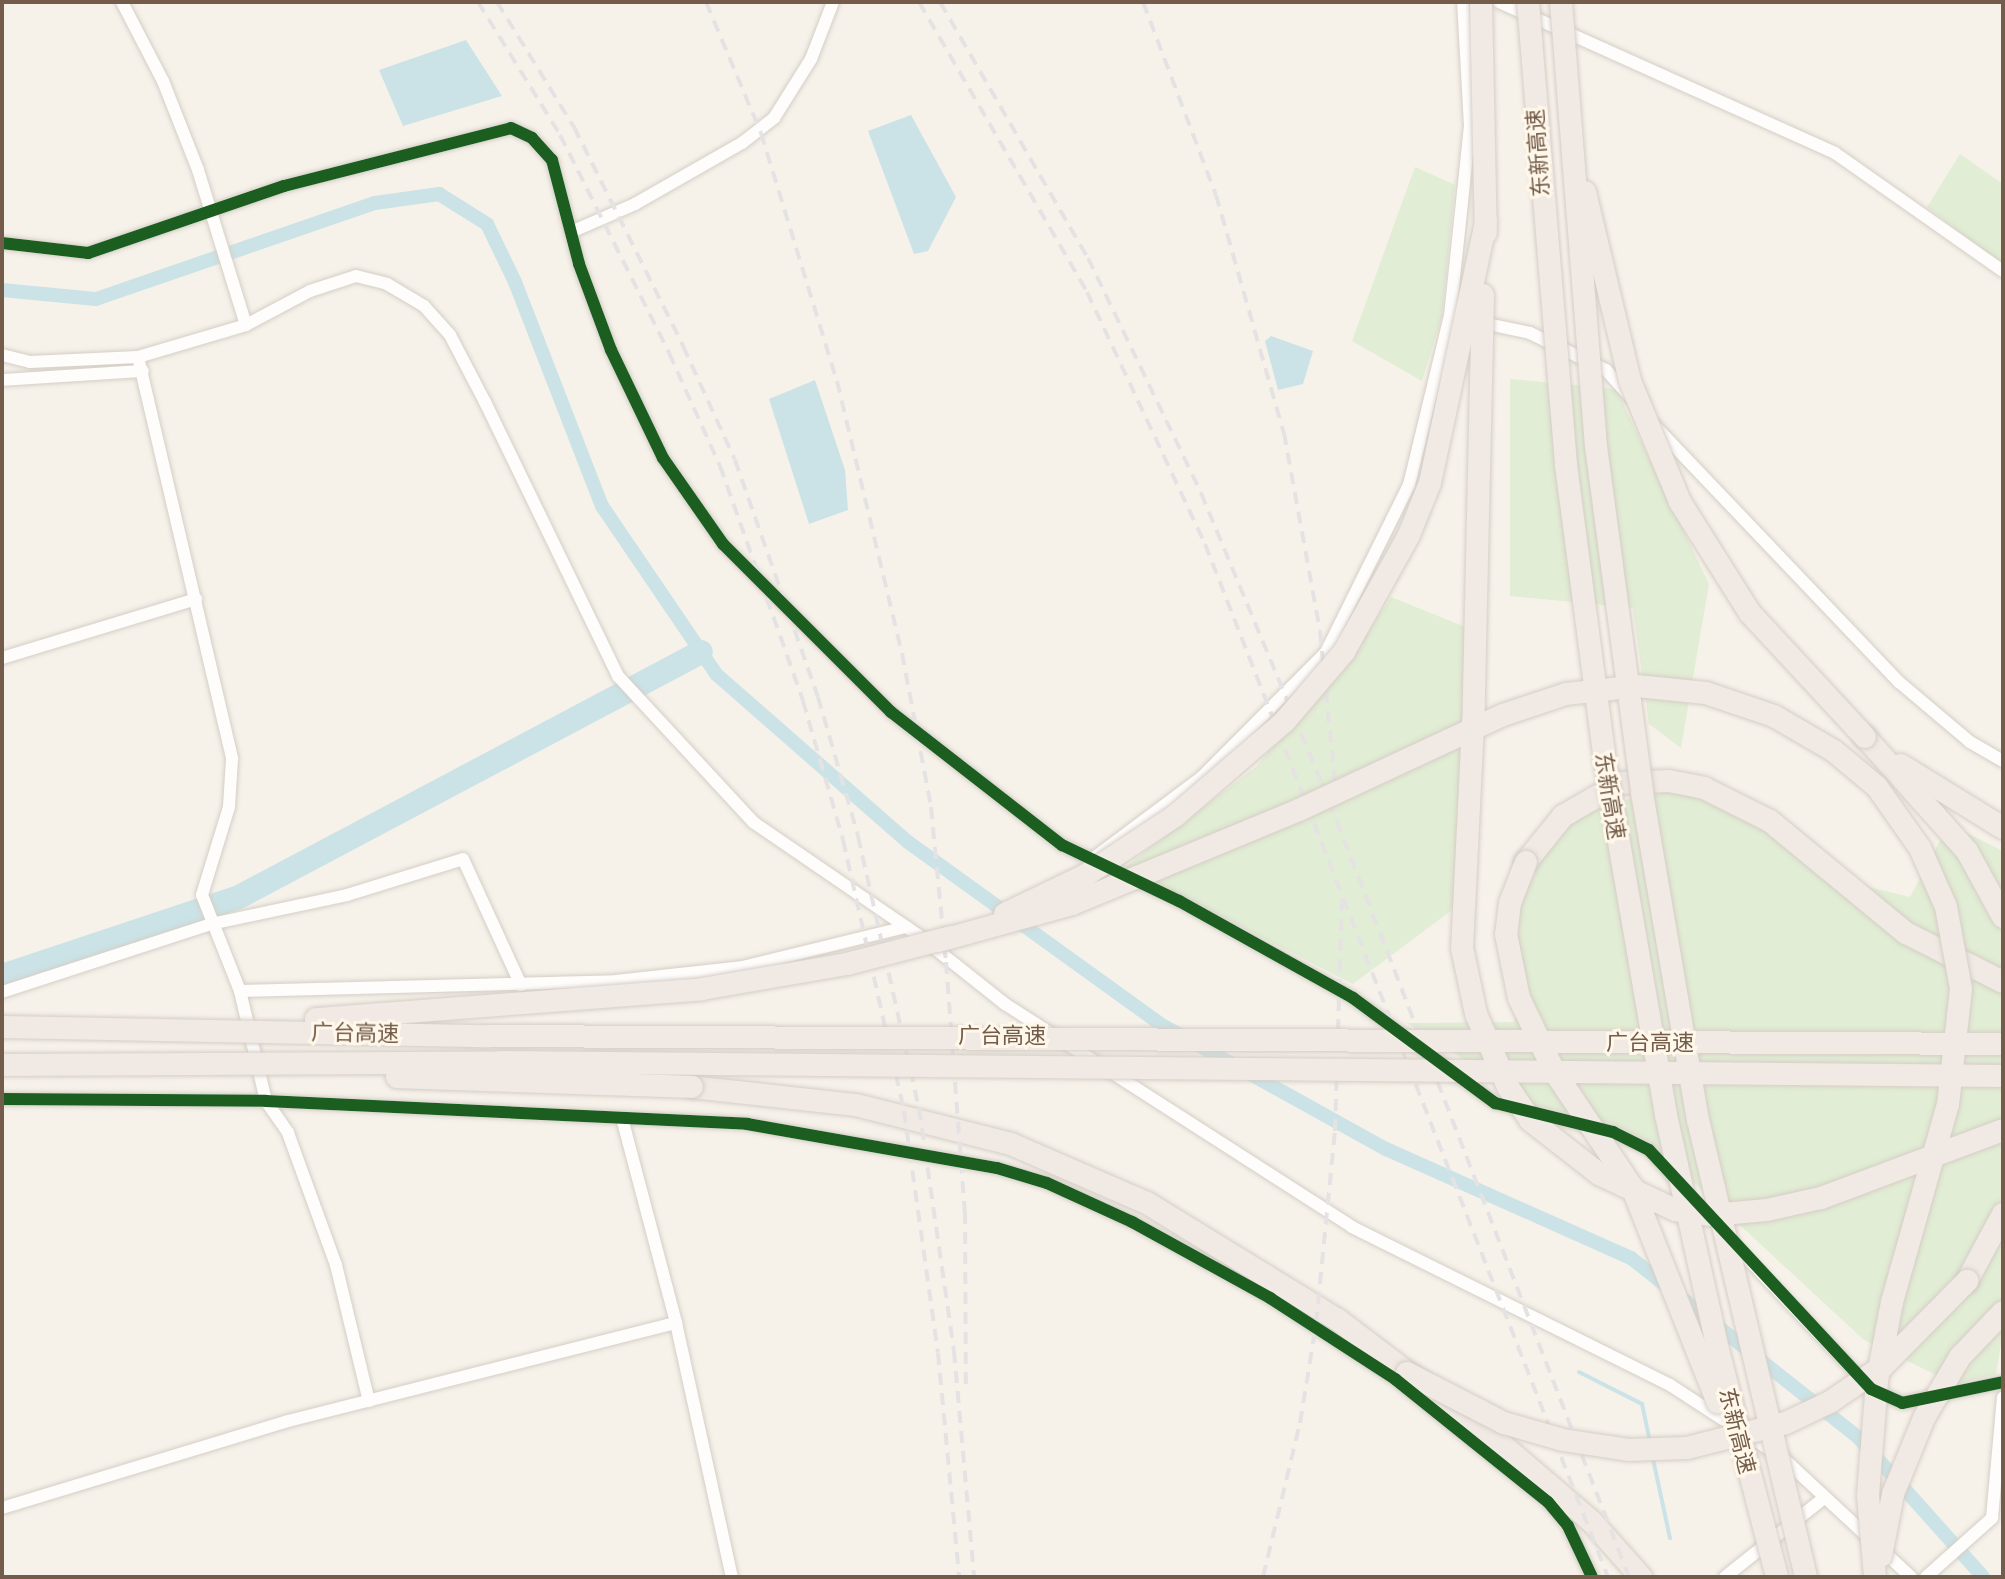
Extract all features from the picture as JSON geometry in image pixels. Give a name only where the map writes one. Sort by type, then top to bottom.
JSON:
[{"type":"highway","points":[[1481,2],[1486,221],[1474,704],[1462,948],[1476,1014],[1508,1087],[1530,1120],[1599,1174],[1655,1203],[1702,1214],[1758,1212],[1821,1198],[2003,1130]]},
{"type":"highway","name":"东新高速","points":[[1528,2],[1565,449],[1606,767],[1666,1115],[1753,1494],[1777,1577]]},
{"type":"highway","name":"东新高速","points":[[1561,2],[1564,91],[1596,446],[1657,887],[1727,1258],[1806,1577]]},
{"type":"highway","points":[[1564,91],[1617,335],[1660,460],[1703,544],[1750,613],[1967,851],[2003,917]]},
{"type":"highway","points":[[939,941],[1059,889],[1138,843],[1251,753],[1336,662],[1382,586],[1430,483],[1486,221]]},
{"type":"highway","points":[[192,1029],[702,989],[939,941],[1072,904],[1299,810],[1503,715],[1566,694],[1637,686],[1706,693],[1774,716],[1834,751],[1877,787],[1920,848],[1946,907],[1961,989],[1948,1104],[1892,1302],[1877,1381],[1868,1495],[1877,1577]]},
{"type":"highway","points":[[1865,737],[2003,828]]},
{"type":"highway","points":[[1753,1494],[1650,1222],[1632,1187],[1554,1071],[1519,998],[1508,965],[1506,934],[1510,903],[1526,862],[1563,816],[1620,783],[1669,781],[1704,788],[1770,821],[1906,933],[2003,982]]},
{"type":"highway","name":"广台高速","points":[[2,1027],[487,1036],[2003,1044]]},
{"type":"highway","name":"广台高速","points":[[2,1065],[501,1062],[2003,1076]]},
{"type":"highway","points":[[208,1066],[692,1087],[856,1105],[1011,1144],[1147,1203],[1338,1320],[1499,1442],[1592,1522],[1641,1577]]},
{"type":"highway","points":[[1407,1373],[1504,1423],[1563,1440],[1628,1450],[1687,1448],[1786,1423],[1883,1366],[1926,1326],[1967,1281],[2003,1214]]},
{"type":"highway","points":[[1877,1577],[1893,1494],[1910,1446],[1942,1383],[2003,1312]]},
{"type":"street","points":[[122,2],[163,81],[216,226],[246,325]]},
{"type":"street","points":[[571,232],[635,204],[742,143],[774,118],[811,59],[833,2]]},
{"type":"street","points":[[1092,859],[1202,777],[1326,652],[1409,485],[1450,316],[1470,126],[1463,2]]},
{"type":"street","points":[[1499,2],[1835,153],[2003,271]]},
{"type":"street","points":[[2,243],[88,253],[210,210],[511,128],[532,138],[552,160],[571,232],[611,350],[656,445],[723,544],[891,712],[1062,845],[1179,901],[1353,998],[1495,1103],[1613,1132],[1649,1150],[1871,1389],[1902,1403],[2003,1382]]},
{"type":"street","points":[[2,355],[30,362],[138,357],[246,325],[310,291],[356,276],[387,284],[424,306],[450,335],[618,676],[635,699],[753,822],[906,927],[1005,1004],[1352,1227],[1670,1385],[1784,1459],[1911,1577]]},
{"type":"street","points":[[1450,316],[1530,333],[1606,370],[1899,682],[1970,742],[2003,761]]},
{"type":"street","points":[[138,357],[232,759],[229,807],[202,895],[240,991],[266,1101],[288,1133],[336,1265],[369,1401]]},
{"type":"street","points":[[4,383],[143,371]]},
{"type":"street","points":[[2,658],[196,599]]},
{"type":"street","points":[[2,992],[211,924],[347,895],[463,859],[521,985]]},
{"type":"street","points":[[240,991],[521,985],[743,967],[906,927]]},
{"type":"street","points":[[2,1099],[266,1101],[747,1124],[997,1168],[1047,1183],[1132,1222],[1270,1298],[1395,1379],[1548,1502],[1568,1526],[1592,1577]]},
{"type":"street","points":[[622,1118],[676,1323],[732,1577]]},
{"type":"street","points":[[2,1508],[369,1401],[676,1323]]},
{"type":"street","points":[[1926,1577],[1992,1518],[1998,1502],[1996,1458],[2003,1398]]},
{"type":"street","points":[[1725,1577],[1824,1498]]},
{"type":"green space","points":[[1960,154],[2003,184],[2003,265],[1927,207]]},
{"type":"green space","points":[[1415,167],[1455,185],[1442,316],[1422,381],[1352,341]]},
{"type":"green space","points":[[1510,379],[1616,389],[1709,584],[1681,748],[1649,724],[1633,608],[1510,596]]},
{"type":"green space","points":[[1391,597],[1485,635],[1456,907],[1353,984],[1125,867],[1256,767],[1358,646]]},
{"type":"green space","points":[[1676,790],[1749,817],[1816,874],[1910,897],[1949,824],[2003,851],[2003,1332],[1996,1374],[1955,1384],[1864,1340],[1650,1142],[1612,1123],[1535,1105],[1407,1023],[1515,1022],[1519,903],[1554,836],[1593,806]]},
{"type":"water","points":[[466,40],[502,96],[403,126],[379,70]]},
{"type":"water","points":[[911,115],[956,197],[928,251],[914,254],[868,131]]},
{"type":"water","points":[[1271,336],[1313,351],[1303,384],[1278,390],[1265,341]]},
{"type":"water","points":[[815,380],[845,470],[848,510],[809,524],[769,399]]},
{"type":"waterway","points":[[2,290],[96,299],[375,203],[439,194],[487,224],[515,282],[602,506],[716,674],[908,842],[1162,1025],[1386,1149],[1631,1258],[1858,1437],[1983,1577]]},
{"type":"waterway","points":[[2,976],[237,898],[701,652]]},
{"type":"waterway","points":[[1579,1372],[1642,1404],[1650,1442]]},
{"type":"waterway","points":[[1653,1459],[1670,1538]]},
{"type":"railway","points":[[478,2],[560,135],[669,353],[720,466],[803,701],[843,840],[904,1111],[938,1353],[959,1577]]},
{"type":"railway","points":[[497,2],[574,127],[683,346],[735,460],[818,697],[858,836],[919,1108],[954,1351],[974,1577]]},
{"type":"railway","points":[[706,2],[761,133],[837,381],[902,653],[931,807],[965,1212],[966,1388]]},
{"type":"railway","points":[[919,2],[1087,292],[1205,544],[1608,1577]]},
{"type":"railway","points":[[940,2],[1088,258],[1201,493],[1322,783],[1629,1577]]},
{"type":"railway","points":[[1143,2],[1216,195],[1284,433],[1320,631],[1338,811]]},
{"type":"railway","points":[[1263,1577],[1300,1423],[1316,1324],[1335,1131],[1342,899]]},
{"type":"cycle path","points":[[2,243],[88,253],[284,186],[511,128],[532,138],[552,160],[579,264],[611,350],[663,458],[723,544],[891,712],[1062,845],[1179,901],[1353,998],[1495,1103],[1613,1132],[1649,1150],[1871,1389],[1902,1403],[2003,1382]]},
{"type":"cycle path","points":[[2,1099],[266,1101],[747,1124],[997,1168],[1047,1183],[1132,1222],[1270,1298],[1395,1379],[1548,1502],[1568,1526],[1592,1577]]}]
